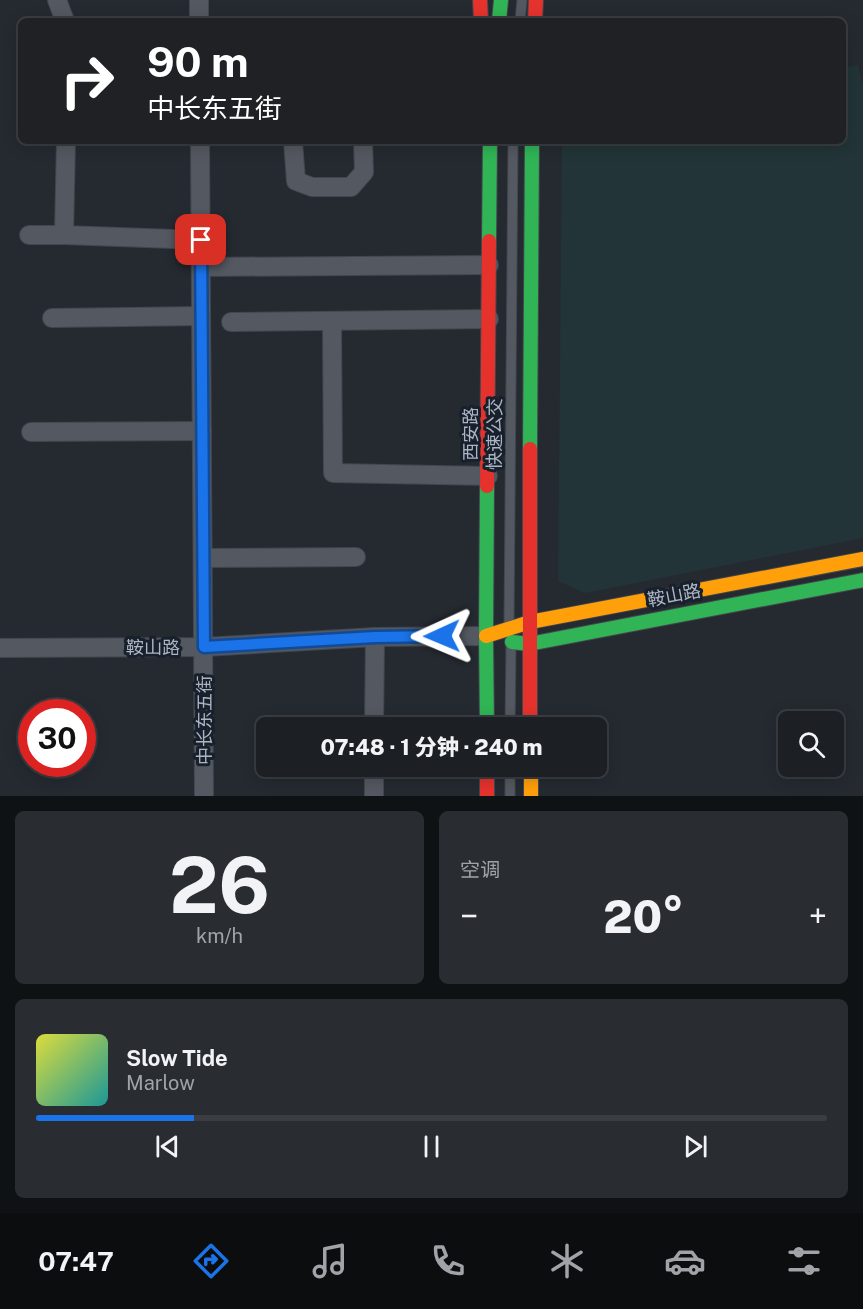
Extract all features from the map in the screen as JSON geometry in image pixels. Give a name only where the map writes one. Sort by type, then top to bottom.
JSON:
[{"type":"main road","points":[[480,0],[480,18]]},
{"type":"main road","points":[[499,18],[501,0]]},
{"type":"main road","points":[[535,18],[536,0]]},
{"type":"main road","name":"西安路","points":[[487,717],[490,144]]},
{"type":"main road","points":[[530,717],[532,144]]},
{"type":"main road","name":"鞍山路","points":[[486,636],[530,622],[863,558]]},
{"type":"main road","name":"鞍山路","points":[[486,636],[529,644],[863,580]]},
{"type":"main road","points":[[487,777],[487,796]]},
{"type":"main road","points":[[531,777],[531,796]]},
{"type":"street","points":[[57,0],[64,18]]},
{"type":"street","points":[[199,0],[199,18]]},
{"type":"street","points":[[64,235],[66,144]]},
{"type":"street","name":"中长东五街","points":[[200,144],[204,796]]},
{"type":"street","points":[[293,144],[296,181],[312,187],[351,187],[364,172],[363,144]]},
{"type":"street","points":[[29,235],[201,240]]},
{"type":"street","points":[[201,267],[489,265]]},
{"type":"street","points":[[52,318],[201,316]]},
{"type":"street","points":[[231,322],[489,319]]},
{"type":"street","points":[[332,321],[333,473],[488,476]]},
{"type":"street","points":[[30,432],[202,431]]},
{"type":"street","points":[[203,558],[356,557]]},
{"type":"street","name":"鞍山路","points":[[0,648],[204,647],[375,637],[486,636]]},
{"type":"street","points":[[374,717],[375,637]]},
{"type":"street","points":[[374,777],[374,795]]},
{"type":"lane","points":[[520,18],[522,0]]},
{"type":"lane","name":"快速公交","points":[[510,717],[513,144]]},
{"type":"lane","points":[[510,777],[510,796]]},
{"type":"shaded area","points":[[858,65],[863,86],[863,538],[585,593],[558,581],[562,144],[846,144],[846,67]]},
{"type":"traffic: fast","points":[[499,18],[501,0]]},
{"type":"traffic: fast","points":[[489,241],[490,144]]},
{"type":"traffic: fast","points":[[530,449],[532,144]]},
{"type":"traffic: fast","points":[[487,486],[487,717]]},
{"type":"traffic: fast","points":[[512,642],[529,644],[863,580]]},
{"type":"traffic: slow","points":[[486,636],[530,622],[863,559]]},
{"type":"traffic: slow","points":[[531,777],[531,796]]},
{"type":"traffic: jam","points":[[480,0],[481,18]]},
{"type":"traffic: jam","points":[[535,18],[536,0]]},
{"type":"traffic: jam","points":[[487,486],[489,241]]},
{"type":"traffic: jam","points":[[530,449],[530,717]]},
{"type":"traffic: jam","points":[[487,777],[487,796]]},
{"type":"route","points":[[201,240],[204,647],[375,637],[442,636]]}]
